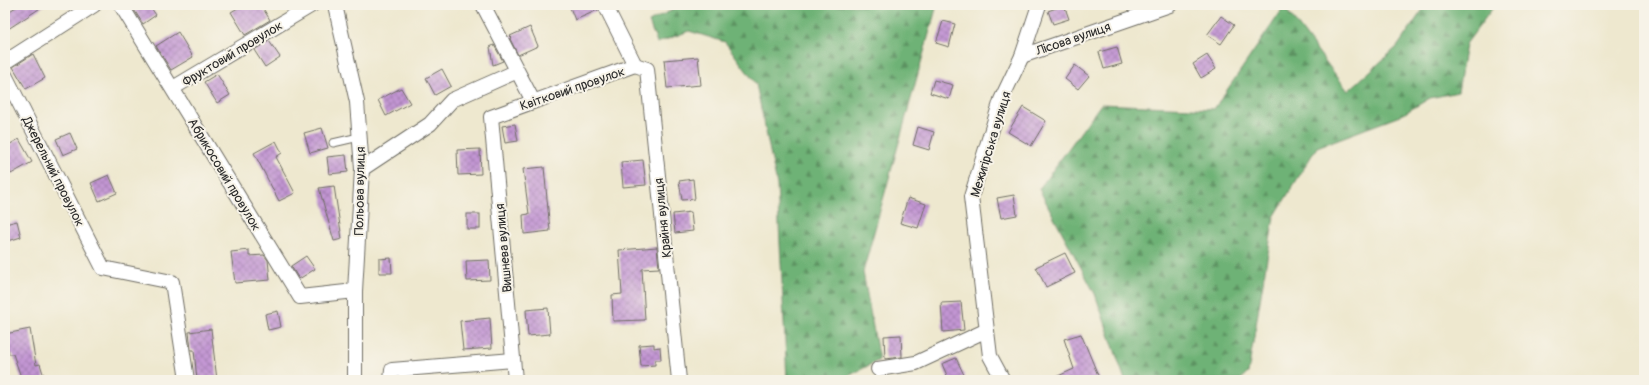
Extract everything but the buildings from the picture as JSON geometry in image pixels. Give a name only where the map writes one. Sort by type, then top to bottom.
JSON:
[{"type":"street","points":[[5,62],[94,5]]},
{"type":"street","name":"Абрикосовий провулок","points":[[121,5],[300,297],[355,291]]},
{"type":"street","name":"Фруктовий провулок","points":[[173,88],[312,5]]},
{"type":"street","name":"Польова вулиця","points":[[335,5],[357,102],[362,169],[355,291],[355,380]]},
{"type":"street","points":[[483,5],[533,101]]},
{"type":"street","name":"Квітковий провулок","points":[[491,117],[635,65],[605,5]]},
{"type":"street","name":"Межигірська вулиця","points":[[1003,380],[990,356],[971,197],[1001,100],[1022,56],[1039,5]]},
{"type":"street","name":"Лісова вулиця","points":[[1022,56],[1170,5]]},
{"type":"street","name":"Крайня вулиця","points":[[635,65],[647,69],[679,380]]},
{"type":"street","points":[[362,169],[430,124],[452,100],[513,73]]},
{"type":"street","name":"Джерельний провулок","points":[[5,75],[102,268],[172,282],[187,380]]},
{"type":"street","name":"Вишнева вулиця","points":[[491,117],[515,380]]},
{"type":"street","points":[[878,369],[916,363],[987,330]]},
{"type":"street","points":[[392,375],[513,360]]},
{"type":"lane","points":[[333,143],[359,137]]},
{"type":"green space","points":[[682,5],[937,5],[863,272],[879,360],[841,380],[787,380],[777,185],[756,84],[725,42],[689,31],[657,43],[649,22]]},
{"type":"green space","points":[[1426,5],[1495,5],[1466,44],[1458,92],[1430,98],[1400,116],[1317,147],[1274,217],[1248,373],[1240,380],[1125,380],[1095,294],[1039,189],[1101,104],[1214,109],[1284,7],[1348,91],[1397,47]]}]
